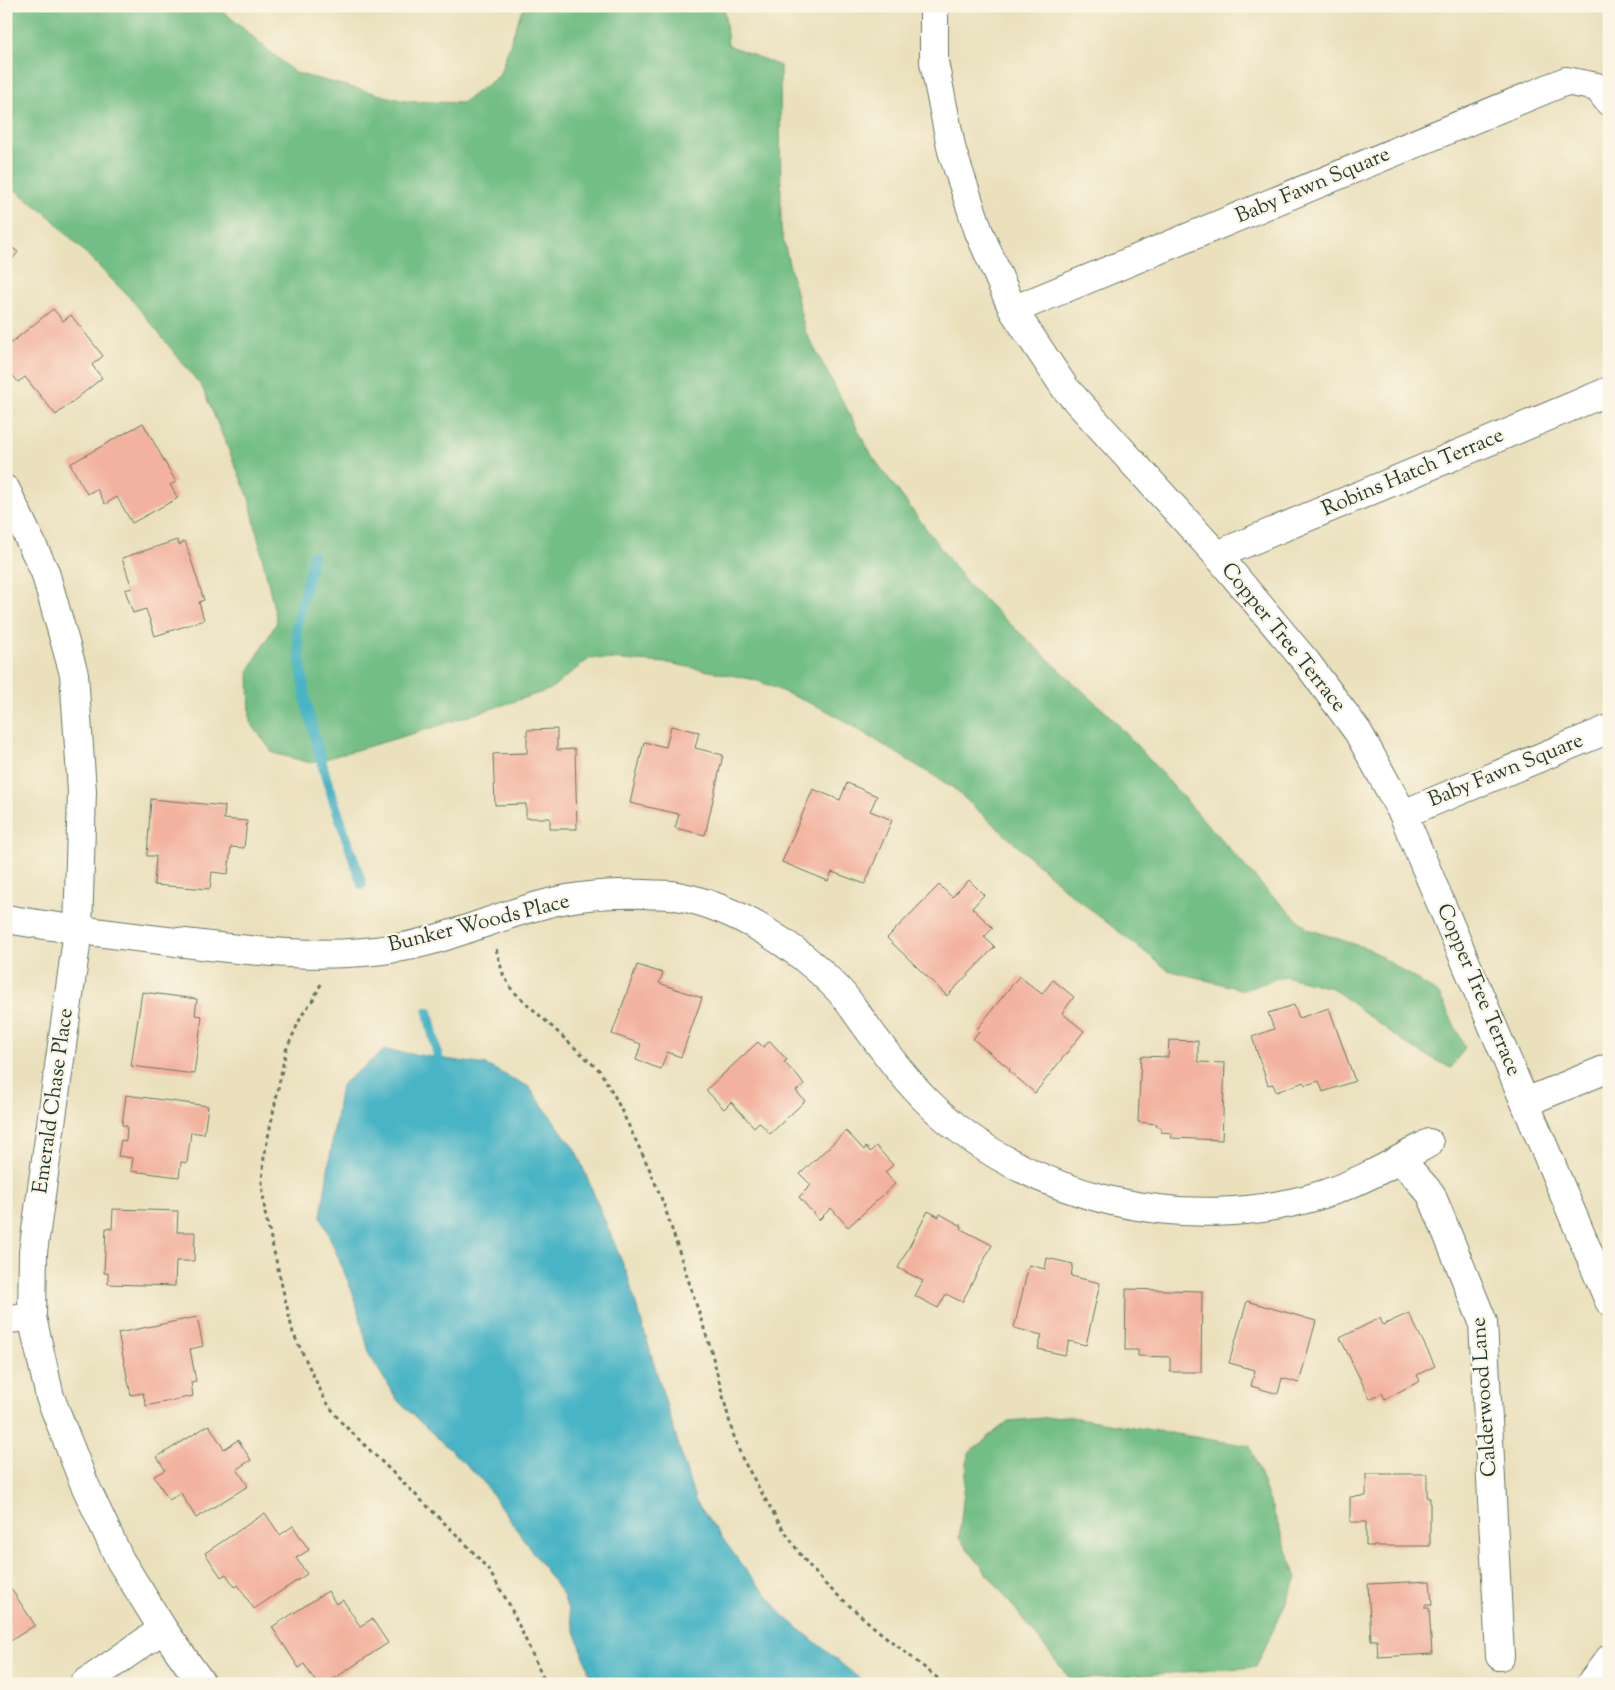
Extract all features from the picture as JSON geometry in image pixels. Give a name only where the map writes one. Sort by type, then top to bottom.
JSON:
[{"type":"street","name":"Copper Tree Terrace","points":[[934,6],[934,62],[952,151],[979,232],[1013,310],[1065,388],[1216,554],[1307,663],[1352,725],[1403,814],[1609,1301]]},
{"type":"street","name":"Baby Fawn Square","points":[[1013,310],[1566,81],[1597,87],[1609,102]]},
{"type":"street","name":"Robins Hatch Terrace","points":[[1216,554],[1609,391]]},
{"type":"street","name":"Emerald Chase Place","points":[[6,490],[45,572],[74,674],[82,791],[78,931],[33,1252],[19,1318],[84,1483],[120,1560],[162,1629],[202,1684]]},
{"type":"street","name":"Baby Fawn Square","points":[[1403,814],[1609,728]]},
{"type":"street","name":"Bunker Woods Place","points":[[6,920],[78,931],[254,952],[334,955],[405,946],[546,903],[613,893],[677,896],[738,916],[793,948],[839,990],[881,1047],[925,1098],[964,1133],[1023,1169],[1084,1194],[1158,1210],[1199,1212],[1254,1209],[1324,1194],[1354,1183],[1429,1143]]},
{"type":"street","points":[[1526,1102],[1609,1068]]},
{"type":"street","name":"Calderwood Lane","points":[[1400,1160],[1431,1194],[1483,1322],[1500,1656]]},
{"type":"street","points":[[84,1684],[162,1629]]},
{"type":"street","points":[[1590,1684],[1609,1659]]},
{"type":"path","points":[[488,922],[503,974],[512,990],[600,1070],[633,1134],[664,1205],[711,1350],[739,1449],[778,1523],[825,1584],[876,1629],[945,1684]]},
{"type":"path","points":[[334,955],[314,998],[302,1015],[286,1050],[264,1157],[262,1182],[265,1213],[293,1333],[325,1400],[340,1421],[466,1544],[488,1569],[509,1604],[546,1684]]},
{"type":"green space","points":[[6,6],[217,6],[295,73],[405,101],[462,103],[499,76],[521,12],[527,6],[724,6],[728,45],[780,66],[781,230],[805,331],[872,456],[968,585],[1113,719],[1268,892],[1308,929],[1369,949],[1439,994],[1465,1047],[1451,1068],[1409,1046],[1332,988],[1284,976],[1244,990],[1168,970],[1073,896],[952,787],[828,711],[756,680],[668,663],[590,658],[549,690],[425,730],[311,763],[273,753],[250,722],[249,670],[277,622],[249,498],[202,387],[132,300],[49,216],[6,183]]},
{"type":"green space","points":[[1065,1416],[1250,1446],[1297,1578],[1256,1667],[1071,1680],[959,1538],[968,1454],[1008,1421]]},
{"type":"water","points":[[385,1050],[486,1065],[529,1087],[576,1151],[627,1274],[695,1500],[741,1564],[785,1617],[866,1684],[593,1684],[563,1595],[481,1479],[398,1401],[370,1356],[354,1296],[321,1216],[341,1085]]},
{"type":"building","points":[[6,243],[18,252],[6,268]]},
{"type":"building","points":[[53,309],[63,321],[71,315],[103,356],[92,365],[102,378],[56,415],[25,377],[18,382],[6,367],[6,347]]},
{"type":"building","points":[[143,423],[176,482],[170,485],[178,498],[132,523],[117,497],[105,504],[97,489],[87,494],[70,464]]},
{"type":"building","points":[[177,540],[179,545],[185,541],[204,600],[199,602],[204,620],[155,636],[146,609],[133,613],[125,590],[132,588],[122,558]]},
{"type":"building","points":[[671,726],[699,732],[695,748],[723,755],[705,835],[675,828],[679,814],[630,803],[644,742],[666,747]]},
{"type":"building","points":[[557,729],[557,750],[575,749],[577,829],[550,829],[550,818],[526,818],[526,804],[495,805],[493,754],[527,753],[527,730]]},
{"type":"building","points":[[847,783],[877,796],[870,811],[892,820],[865,884],[832,872],[828,881],[782,862],[813,789],[840,800]]},
{"type":"building","points":[[151,799],[225,806],[224,819],[247,821],[244,848],[231,847],[228,874],[212,872],[210,889],[154,885],[156,856],[147,856]]},
{"type":"building","points":[[969,880],[984,895],[972,908],[993,928],[984,937],[995,947],[947,996],[887,938],[939,885],[952,897]]},
{"type":"building","points":[[637,965],[663,973],[659,983],[702,998],[681,1057],[667,1052],[661,1069],[636,1060],[641,1044],[612,1034]]},
{"type":"building","points":[[1019,976],[1042,994],[1053,980],[1074,997],[1062,1013],[1084,1031],[1035,1093],[1009,1071],[1010,1069],[973,1039],[979,1031],[977,1029]]},
{"type":"building","points":[[142,992],[197,999],[195,1015],[202,1016],[194,1074],[131,1066]]},
{"type":"building","points":[[1294,1005],[1299,1018],[1329,1008],[1355,1081],[1323,1092],[1319,1081],[1305,1085],[1304,1082],[1276,1092],[1273,1084],[1268,1085],[1252,1037],[1274,1029],[1268,1013]]},
{"type":"building","points":[[1169,1040],[1198,1041],[1198,1062],[1225,1063],[1222,1140],[1171,1138],[1172,1133],[1161,1132],[1161,1127],[1157,1127],[1157,1124],[1138,1122],[1141,1056],[1168,1057]]},
{"type":"building","points":[[770,1041],[787,1060],[784,1062],[804,1085],[796,1091],[805,1101],[770,1134],[759,1122],[754,1127],[731,1102],[724,1109],[706,1090],[758,1042],[763,1047]]},
{"type":"building","points":[[126,1095],[208,1106],[204,1134],[191,1132],[187,1163],[181,1162],[179,1177],[131,1171],[133,1158],[118,1156],[121,1140],[126,1141],[127,1126],[122,1125]]},
{"type":"building","points":[[846,1131],[864,1150],[866,1147],[870,1152],[876,1146],[893,1165],[885,1172],[895,1184],[848,1227],[831,1208],[819,1220],[799,1197],[811,1185],[800,1174]]},
{"type":"building","points":[[113,1209],[178,1211],[177,1232],[195,1232],[194,1261],[176,1261],[175,1286],[108,1284],[108,1273],[104,1273],[106,1228],[112,1229]]},
{"type":"building","points":[[928,1211],[939,1217],[940,1214],[962,1226],[961,1229],[992,1245],[962,1302],[946,1294],[938,1308],[915,1296],[923,1281],[898,1268]]},
{"type":"building","points":[[1047,1258],[1073,1264],[1071,1276],[1100,1283],[1086,1345],[1069,1341],[1065,1355],[1038,1349],[1042,1335],[1014,1328],[1029,1265],[1045,1269]]},
{"type":"building","points":[[1126,1289],[1202,1291],[1201,1372],[1170,1372],[1170,1357],[1138,1356],[1138,1350],[1125,1350]]},
{"type":"building","points":[[1247,1301],[1316,1321],[1299,1383],[1282,1378],[1278,1394],[1251,1386],[1255,1370],[1229,1363]]},
{"type":"building","points":[[1409,1313],[1435,1366],[1417,1375],[1420,1381],[1385,1399],[1382,1393],[1370,1399],[1340,1338],[1380,1318],[1383,1325]]},
{"type":"building","points":[[197,1317],[203,1346],[190,1349],[196,1381],[191,1382],[193,1396],[146,1406],[143,1393],[131,1395],[118,1333]]},
{"type":"building","points":[[209,1425],[224,1449],[238,1440],[251,1460],[237,1469],[248,1486],[196,1518],[181,1493],[169,1500],[154,1476],[165,1470],[157,1457]]},
{"type":"building","points":[[1366,1474],[1427,1474],[1427,1498],[1430,1498],[1430,1546],[1366,1546],[1366,1522],[1350,1522],[1350,1497],[1366,1496]]},
{"type":"building","points":[[265,1513],[280,1535],[293,1526],[309,1550],[296,1558],[307,1574],[254,1609],[238,1585],[235,1587],[226,1574],[221,1577],[205,1553]]},
{"type":"building","points":[[6,1581],[35,1625],[6,1644]]},
{"type":"building","points":[[1430,1581],[1432,1605],[1425,1605],[1425,1608],[1429,1608],[1432,1654],[1378,1657],[1377,1640],[1371,1640],[1368,1584]]},
{"type":"building","points":[[328,1591],[336,1604],[343,1600],[360,1626],[372,1619],[388,1643],[326,1684],[317,1684],[304,1664],[299,1668],[272,1627]]},
{"type":"waterway","points":[[313,555],[296,627],[306,703],[326,778],[362,884]]},
{"type":"waterway","points":[[428,1012],[441,1070]]}]
